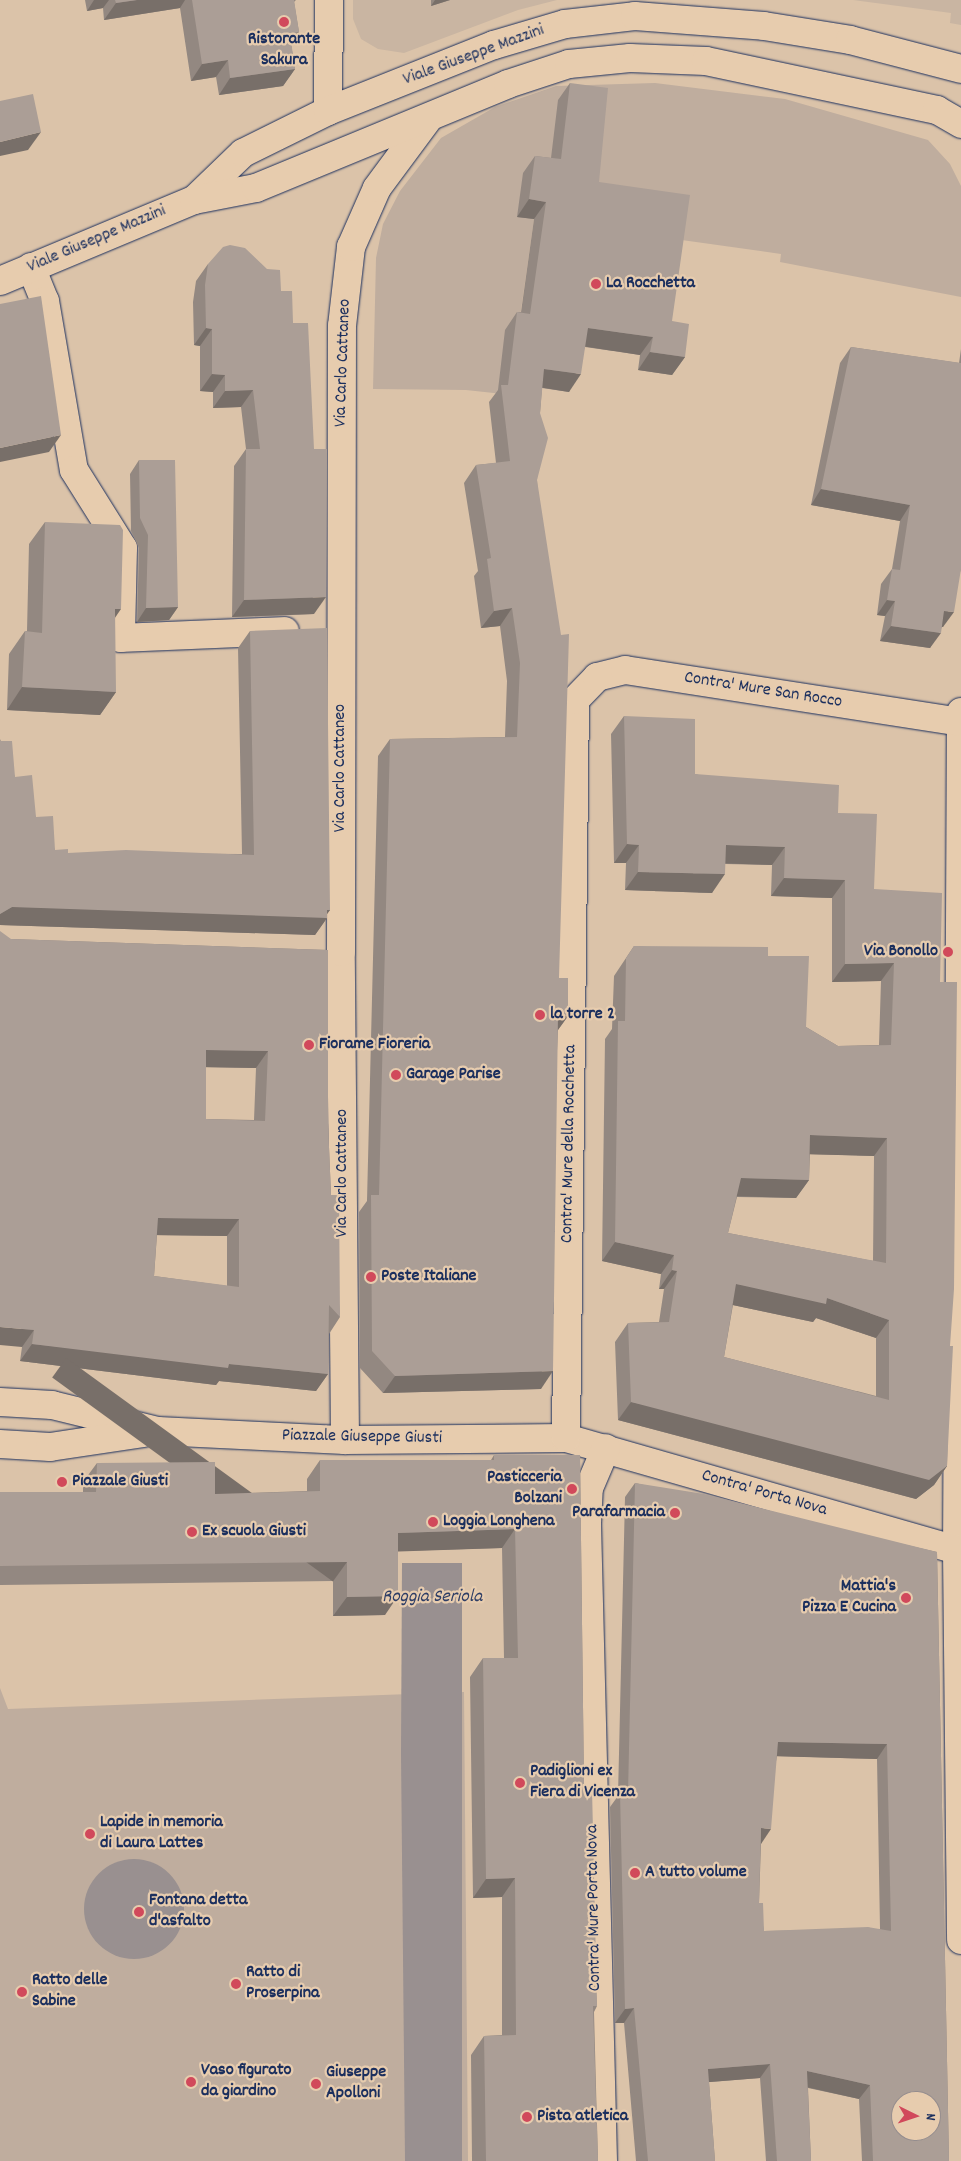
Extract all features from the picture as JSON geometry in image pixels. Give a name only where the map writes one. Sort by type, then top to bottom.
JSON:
[{"type":"street","points":[[328,111],[329,0]]},
{"type":"street","name":"Viale Giuseppe Mazzini","points":[[194,200],[243,153],[328,111],[494,45],[565,24],[636,16],[764,26],[850,40],[961,69]]},
{"type":"street","name":"Viale Giuseppe Mazzini","points":[[0,281],[194,200],[256,188],[428,119],[508,84],[569,64],[630,58],[706,61],[937,110],[961,124]]},
{"type":"street","name":"Via Carlo Cattaneo","points":[[344,1440],[341,952],[342,326],[351,248],[377,188],[428,119]]},
{"type":"street","points":[[31,267],[45,301],[74,470],[123,548],[121,638],[341,628]]},
{"type":"street","name":"Contra' Mure San Rocco","points":[[575,700],[597,677],[625,670],[960,718]]},
{"type":"street","name":"Contra' Mure della Rocchetta","points":[[566,1438],[575,700]]},
{"type":"street","points":[[960,718],[959,1551],[961,1940]]},
{"type":"street","points":[[312,951],[341,952]]},
{"type":"street","name":"Piazzale Giuseppe Giusti","points":[[0,1402],[52,1405],[158,1431],[344,1440],[566,1438]]},
{"type":"street","name":"Piazzale Giuseppe Giusti","points":[[0,1444],[50,1447],[158,1431]]},
{"type":"street","name":"Contra' Porta Nova","points":[[566,1438],[959,1551]]},
{"type":"street","name":"Contra' Mure Porta Nova","points":[[603,2161],[587,1523],[589,1488],[606,1448]]},
{"type":"shaded area","points":[[353,0],[557,0],[518,10],[404,53],[378,49],[361,39],[353,19]]},
{"type":"shaded area","points":[[853,0],[961,0],[961,25],[950,23],[951,13]]},
{"type":"shaded area","points":[[655,83],[785,99],[928,140],[950,164],[961,186],[961,297],[780,262],[781,254],[534,219],[518,331],[531,397],[466,390],[373,389],[376,258],[383,224],[400,191],[441,138],[495,107],[556,86]]},
{"type":"shaded area","points":[[0,1688],[8,1709],[464,1692],[468,2161],[0,2161]]},
{"type":"water","name":"Roggia Seriola","points":[[402,1563],[462,1563],[462,2161],[405,2161],[401,1753]]},
{"type":"water","points":[[134,1859],[153,1862],[170,1873],[181,1890],[184,1909],[181,1928],[170,1945],[153,1956],[134,1959],[115,1956],[98,1945],[87,1928],[84,1909],[87,1890],[98,1873],[115,1862]]},
{"type":"building","points":[[115,0],[137,0],[116,3]]},
{"type":"building","points":[[192,0],[294,0],[299,32],[290,34],[295,69],[230,78],[228,60],[202,64]]},
{"type":"building","points":[[570,83],[608,88],[599,182],[690,195],[672,321],[689,324],[685,357],[650,352],[653,337],[588,328],[581,374],[544,369],[540,413],[548,438],[537,480],[561,635],[569,634],[559,978],[568,978],[568,1016],[558,1016],[553,1371],[395,1376],[372,1351],[371,1195],[379,1195],[390,739],[517,737],[520,663],[512,608],[494,611],[487,559],[491,558],[476,465],[510,461],[501,385],[508,385],[517,312],[530,314],[546,202],[529,199],[535,156],[561,159]]},
{"type":"building","points":[[33,94],[41,132],[0,142],[0,101]]},
{"type":"building","points":[[230,245],[245,248],[267,269],[280,270],[281,291],[292,291],[293,323],[308,323],[314,449],[327,449],[326,597],[244,600],[246,449],[260,449],[253,390],[225,391],[225,375],[212,374],[212,329],[206,328],[205,285],[208,264],[223,247]]},
{"type":"building","points":[[41,296],[61,435],[0,448],[0,304]]},
{"type":"building","points":[[851,347],[961,363],[961,569],[954,612],[944,611],[941,633],[891,626],[895,601],[887,600],[892,569],[900,570],[910,505],[821,489]]},
{"type":"building","points":[[139,460],[175,460],[178,607],[146,608],[148,535],[140,518]]},
{"type":"building","points":[[45,522],[120,525],[123,530],[121,609],[115,609],[116,692],[22,687],[25,631],[42,633]]},
{"type":"building","points":[[327,628],[330,910],[327,910],[327,918],[12,907],[0,914],[0,741],[12,741],[15,777],[32,775],[36,817],[53,816],[55,850],[68,849],[68,853],[126,850],[254,855],[250,631]]},
{"type":"building","points":[[624,716],[695,719],[695,774],[839,785],[838,813],[877,814],[874,889],[942,893],[940,982],[957,982],[954,1289],[950,1346],[953,1346],[947,1466],[929,1480],[631,1402],[628,1323],[669,1322],[677,1271],[672,1270],[674,1255],[615,1242],[618,1021],[625,1021],[626,958],[634,946],[768,947],[768,956],[809,956],[806,1027],[838,1046],[891,1045],[894,963],[845,964],[845,880],[784,878],[785,847],[726,845],[725,874],[638,872],[639,845],[627,844]],"holes":[[[810,1135],[887,1138],[886,1263],[728,1233],[741,1178],[809,1180]],[[736,1284],[826,1304],[827,1298],[889,1320],[889,1400],[724,1357]]]},
{"type":"building","points":[[0,931],[11,939],[328,950],[328,1123],[331,1195],[339,1195],[340,1317],[329,1305],[328,1374],[229,1364],[228,1368],[32,1344],[34,1330],[0,1327]],"holes":[[[206,1050],[268,1051],[265,1121],[206,1119]],[[158,1218],[239,1219],[239,1287],[154,1276]]]},
{"type":"building","points":[[494,1455],[580,1455],[584,1788],[592,1788],[597,2006],[593,2006],[598,2161],[486,2161],[484,2036],[516,2035],[515,1878],[486,1879],[483,1658],[518,1658],[515,1529],[398,1533],[398,1596],[347,1597],[347,1562],[0,1566],[0,1492],[96,1492],[97,1463],[215,1462],[215,1494],[320,1491],[320,1460],[494,1460]]},
{"type":"building","points":[[635,1483],[704,1494],[937,1552],[949,2161],[873,2161],[870,2085],[807,2071],[811,2161],[777,2161],[770,2064],[708,2069],[715,2161],[648,2161],[634,2008],[625,2009],[620,1793],[628,1793]],"holes":[[[778,1742],[887,1744],[891,1931],[868,1927],[764,1931],[763,1903],[759,1903],[761,1828],[771,1829]]]},
{"type":"place","name":"Ristorante Sakura","points":[[284,22]]},
{"type":"place","name":"La Rocchetta","points":[[596,284]]},
{"type":"place","name":"Via Bonollo","points":[[948,952]]},
{"type":"place","name":"la torre 2","points":[[540,1015]]},
{"type":"place","name":"Fiorame Fioreria","points":[[309,1045]]},
{"type":"place","name":"Garage Parise","points":[[396,1075]]},
{"type":"place","name":"Poste Italiane","points":[[371,1277]]},
{"type":"place","name":"Piazzale Giusti","points":[[62,1482]]},
{"type":"place","name":"Pasticceria Bolzani","points":[[572,1489]]},
{"type":"place","name":"Parafarmacia","points":[[675,1513]]},
{"type":"place","name":"Loggia Longhena","points":[[433,1522]]},
{"type":"place","name":"Ex scuola Giusti","points":[[192,1532]]},
{"type":"place","name":"Mattia's Pizza E Cucina","points":[[906,1598]]},
{"type":"place","name":"Padiglioni ex Fiera di Vicenza","points":[[520,1783]]},
{"type":"place","name":"Lapide in memoria di Laura Lattes","points":[[90,1834]]},
{"type":"place","name":"A tutto volume","points":[[635,1873]]},
{"type":"place","name":"Fontana detta d'asfalto","points":[[139,1912]]},
{"type":"place","name":"Ratto di Proserpina","points":[[236,1984]]},
{"type":"place","name":"Ratto delle Sabine","points":[[22,1992]]},
{"type":"place","name":"Vaso figurato da giardino","points":[[191,2082]]},
{"type":"place","name":"Giuseppe Apolloni","points":[[316,2084]]},
{"type":"place","name":"Pista atletica","points":[[527,2117]]}]
